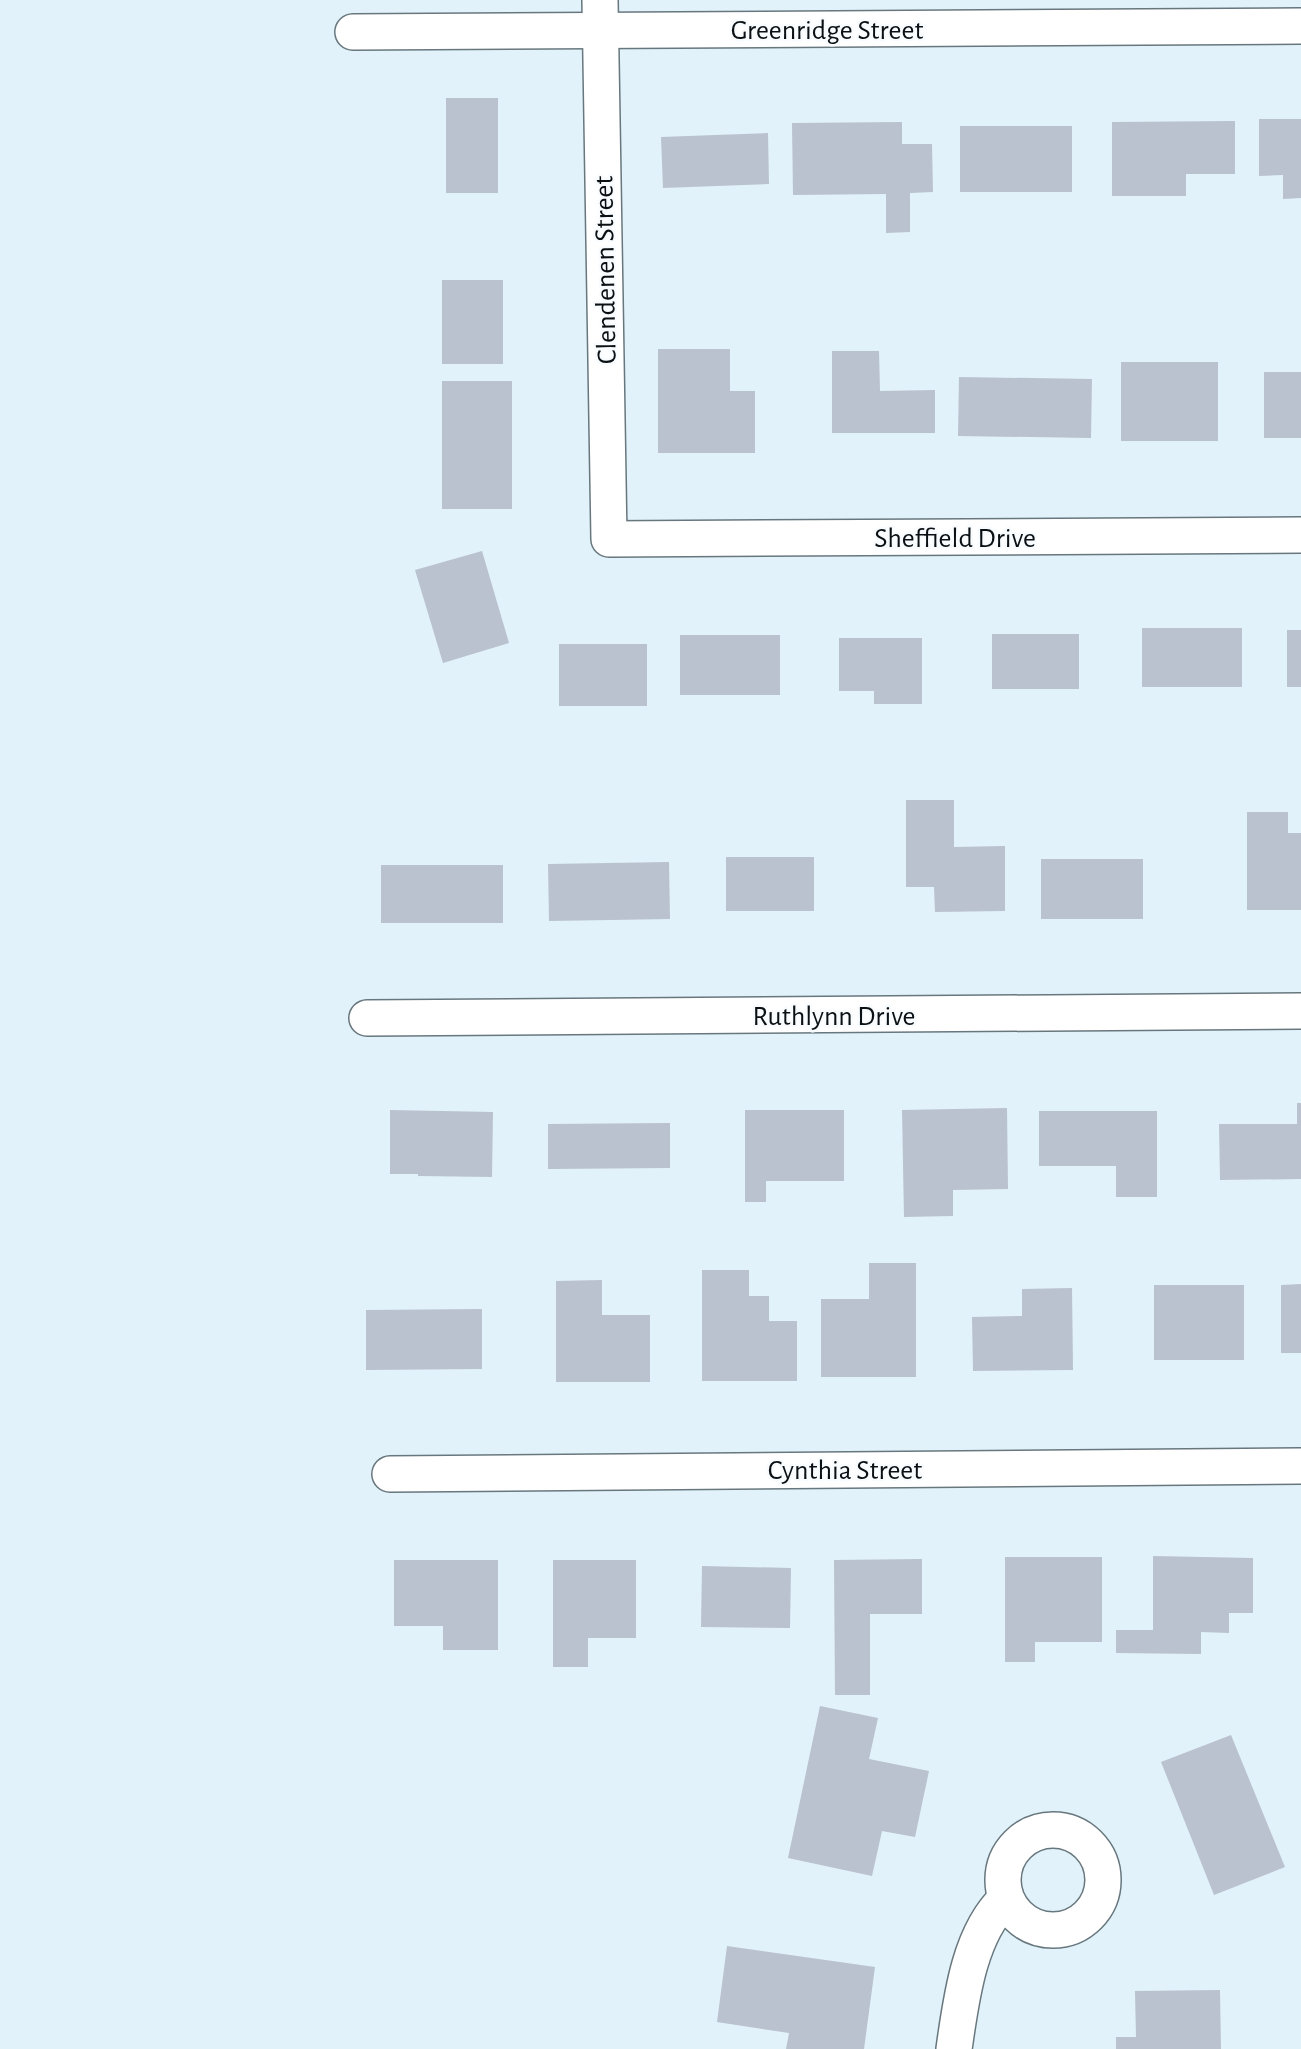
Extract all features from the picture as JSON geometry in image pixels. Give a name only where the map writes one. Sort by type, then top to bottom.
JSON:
[{"type":"street","name":"Greenridge Street","points":[[353,32],[601,15],[1301,26]]},
{"type":"street","name":"Clendenen Street","points":[[601,15],[608,539]]},
{"type":"street","name":"Sheffield Drive","points":[[608,539],[1301,535]]},
{"type":"street","name":"Ruthlynn Drive","points":[[367,1018],[1301,1011]]},
{"type":"street","name":"Cynthia Street","points":[[390,1474],[1301,1466]]},
{"type":"street","points":[[954,2049],[976,1943],[988,1919],[1006,1899]]},
{"type":"building","points":[[446,98],[498,98],[498,193],[446,193]]},
{"type":"building","points":[[1259,119],[1301,119],[1301,198],[1283,199],[1283,175],[1259,176]]},
{"type":"building","points":[[1235,121],[1235,174],[1186,174],[1186,196],[1112,196],[1112,122]]},
{"type":"building","points":[[902,122],[902,144],[932,144],[933,192],[910,193],[910,232],[886,233],[886,194],[793,195],[792,123]]},
{"type":"building","points":[[960,126],[1072,126],[1072,192],[960,192]]},
{"type":"building","points":[[768,133],[769,184],[663,188],[661,137]]},
{"type":"building","points":[[442,280],[503,280],[503,364],[442,364]]},
{"type":"building","points":[[658,349],[730,349],[730,391],[755,391],[755,453],[658,453]]},
{"type":"building","points":[[832,351],[879,351],[880,391],[935,390],[935,433],[832,433]]},
{"type":"building","points":[[1121,362],[1218,362],[1218,441],[1121,441]]},
{"type":"building","points":[[1264,372],[1301,372],[1301,438],[1264,438]]},
{"type":"building","points":[[959,377],[1092,379],[1091,438],[958,436]]},
{"type":"building","points":[[442,381],[512,381],[512,509],[442,509]]},
{"type":"building","points":[[482,551],[509,643],[443,663],[415,570]]},
{"type":"building","points":[[1142,628],[1242,628],[1242,687],[1142,687]]},
{"type":"building","points":[[1287,630],[1301,630],[1301,687],[1287,687]]},
{"type":"building","points":[[992,634],[1079,634],[1079,689],[992,689]]},
{"type":"building","points":[[680,635],[780,635],[780,695],[680,695]]},
{"type":"building","points":[[839,638],[922,638],[922,704],[874,704],[874,691],[839,691]]},
{"type":"building","points":[[559,644],[647,644],[647,706],[559,706]]},
{"type":"building","points":[[906,800],[954,800],[954,847],[1005,846],[1005,911],[935,912],[934,887],[906,887]]},
{"type":"building","points":[[1247,812],[1288,812],[1288,833],[1301,833],[1301,910],[1247,910]]},
{"type":"building","points":[[726,857],[814,857],[814,911],[726,911]]},
{"type":"building","points":[[1041,859],[1143,859],[1143,919],[1041,919]]},
{"type":"building","points":[[669,862],[670,919],[549,921],[548,864]]},
{"type":"building","points":[[381,865],[503,865],[503,923],[381,923]]},
{"type":"building","points":[[1297,1103],[1301,1103],[1301,1179],[1220,1180],[1219,1124],[1297,1124]]},
{"type":"building","points":[[1007,1108],[1008,1189],[953,1190],[953,1216],[904,1217],[902,1110]]},
{"type":"building","points":[[390,1110],[493,1112],[492,1177],[390,1174]]},
{"type":"building","points":[[745,1110],[844,1110],[844,1181],[766,1181],[766,1202],[745,1202]]},
{"type":"building","points":[[1039,1111],[1157,1111],[1157,1197],[1116,1197],[1116,1166],[1039,1166]]},
{"type":"building","points":[[670,1123],[670,1168],[548,1169],[548,1124]]},
{"type":"building","points":[[869,1263],[916,1263],[916,1377],[821,1377],[821,1299],[869,1299]]},
{"type":"building","points":[[702,1270],[749,1270],[749,1296],[769,1296],[769,1321],[797,1321],[797,1381],[702,1381]]},
{"type":"building","points":[[602,1280],[602,1315],[650,1315],[650,1382],[556,1382],[556,1281]]},
{"type":"building","points":[[1301,1284],[1301,1353],[1281,1353],[1281,1285]]},
{"type":"building","points":[[1154,1285],[1244,1285],[1244,1360],[1154,1360]]},
{"type":"building","points":[[1072,1288],[1073,1370],[973,1371],[972,1317],[1022,1316],[1022,1289]]},
{"type":"building","points":[[482,1309],[482,1369],[366,1370],[366,1310]]},
{"type":"building","points":[[1153,1556],[1253,1558],[1253,1613],[1229,1613],[1229,1633],[1201,1632],[1201,1654],[1116,1653],[1116,1630],[1153,1630]]},
{"type":"building","points":[[1005,1557],[1102,1557],[1102,1642],[1035,1642],[1035,1662],[1005,1662]]},
{"type":"building","points":[[922,1559],[922,1614],[870,1614],[870,1695],[835,1695],[834,1560]]},
{"type":"building","points":[[394,1560],[498,1560],[498,1650],[443,1650],[443,1626],[394,1626]]},
{"type":"building","points":[[553,1560],[636,1560],[636,1638],[588,1638],[588,1667],[553,1667]]},
{"type":"building","points":[[702,1566],[791,1568],[790,1628],[701,1627]]},
{"type":"building","points":[[820,1706],[878,1718],[869,1759],[929,1771],[915,1837],[882,1831],[872,1876],[788,1858]]},
{"type":"building","points":[[1231,1735],[1285,1867],[1214,1895],[1161,1762]]},
{"type":"building","points":[[727,1946],[875,1967],[864,2049],[786,2049],[789,2033],[717,2022]]},
{"type":"building","points":[[1220,1990],[1221,2049],[1116,2049],[1116,2037],[1136,2037],[1135,1991]]}]
